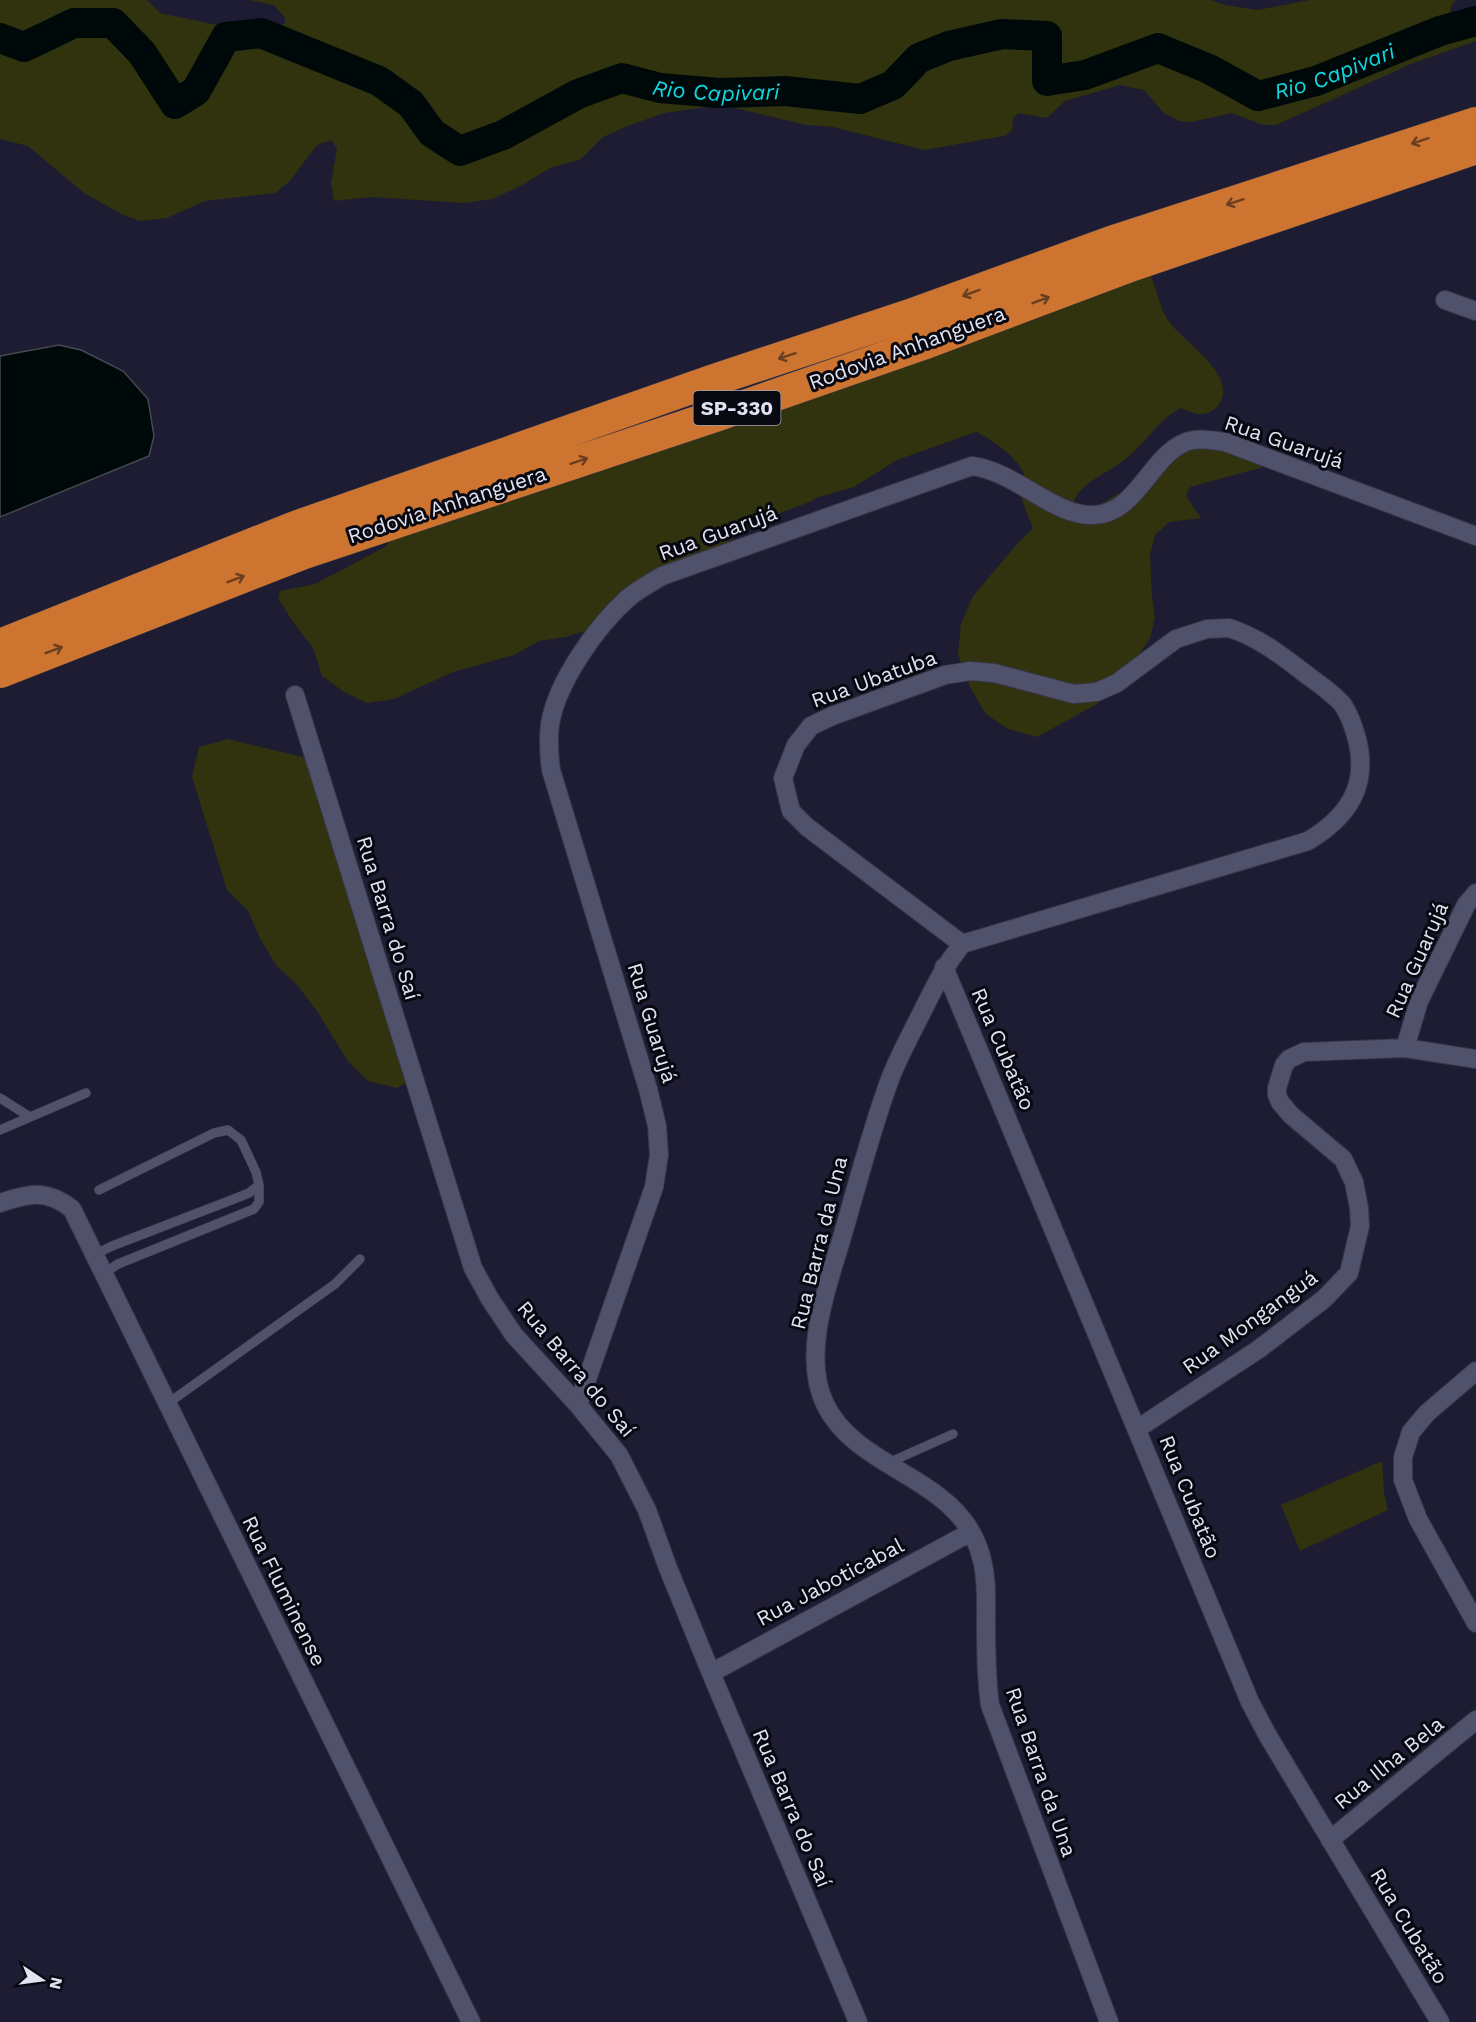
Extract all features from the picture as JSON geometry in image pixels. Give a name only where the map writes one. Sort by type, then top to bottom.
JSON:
[{"type":"highway","name":"Rodovia Anhanguera","points":[[0,645],[296,527],[460,469],[711,381],[910,315],[1111,242],[1476,123]]},
{"type":"highway","name":"Rodovia Anhanguera","points":[[0,672],[304,553],[751,404],[923,344],[1130,266],[1476,148]]},
{"type":"street","points":[[1445,300],[1476,311]]},
{"type":"street","name":"Rua Guarujá","points":[[578,1405],[654,1187],[659,1155],[657,1126],[648,1089],[551,770],[548,747],[550,723],[558,695],[600,626],[628,598],[662,576],[972,466],[994,470],[1076,513],[1092,516],[1109,513],[1122,506],[1175,449],[1191,440],[1208,439],[1225,442],[1476,536]]},
{"type":"street","name":"Rua Ubatuba","points":[[1230,628],[1250,635],[1268,646],[1343,705],[1355,731],[1362,758],[1358,783],[1346,809],[1327,829],[1308,841],[962,944],[807,826],[791,811],[783,778],[796,745],[811,726],[832,716],[945,675],[970,671],[994,673],[1074,694],[1097,692],[1117,683],[1176,639],[1207,629],[1230,628]]},
{"type":"street","name":"Rua Barra do Saí","points":[[294,695],[473,1268],[514,1335],[578,1405],[619,1455],[647,1510],[711,1673],[858,2022]]},
{"type":"street","name":"Rua Guarujá","points":[[1405,1048],[1419,1001],[1466,905],[1476,893]]},
{"type":"street","name":"Rua Barra da Una","points":[[962,944],[944,967],[891,1077],[874,1125],[821,1313],[816,1349],[817,1383],[831,1416],[851,1438],[950,1504],[971,1532],[982,1559],[986,1595],[987,1680],[990,1705],[1108,2022]]},
{"type":"street","name":"Rua Cubatão","points":[[944,967],[1250,1701],[1268,1736],[1440,2022]]},
{"type":"street","name":"Rua Monganguá","points":[[1137,1429],[1258,1349],[1324,1299],[1349,1274],[1360,1226],[1354,1182],[1343,1159],[1291,1115],[1280,1102],[1277,1088],[1284,1065],[1289,1059],[1304,1052],[1405,1048],[1476,1059]]},
{"type":"street","name":"Rua Fluminense","points":[[0,1203],[27,1195],[43,1194],[59,1199],[72,1209],[471,2022]]},
{"type":"street","points":[[1476,1371],[1427,1413],[1411,1432],[1403,1457],[1403,1480],[1418,1520],[1476,1623]]},
{"type":"street","name":"Rua Jaboticabal","points":[[711,1673],[971,1532]]},
{"type":"street","name":"Rua Ilha Bela","points":[[1330,1840],[1476,1720]]},
{"type":"lane","points":[[0,1130],[86,1094]]},
{"type":"lane","points":[[0,1098],[30,1117]]},
{"type":"lane","points":[[99,1190],[214,1132],[228,1130],[242,1140],[259,1185],[259,1202],[254,1209],[118,1264],[103,1274]]},
{"type":"lane","points":[[94,1255],[234,1199],[259,1185]]},
{"type":"lane","points":[[167,1404],[335,1284],[360,1259]]},
{"type":"lane","points":[[888,1463],[954,1434]]},
{"type":"green space","points":[[0,0],[147,0],[160,13],[236,29],[272,29],[285,23],[285,18],[274,5],[249,0],[1211,0],[1225,5],[1258,10],[1310,0],[1456,0],[1451,6],[1450,19],[1458,22],[1476,17],[1476,41],[1411,64],[1276,125],[1263,125],[1232,113],[1191,122],[1179,121],[1164,113],[1144,90],[1120,85],[1065,101],[1047,118],[1018,113],[1013,119],[1012,131],[1004,136],[924,150],[833,127],[806,125],[722,105],[664,113],[628,126],[603,137],[581,159],[550,168],[493,199],[464,203],[371,197],[334,201],[331,184],[337,148],[331,140],[317,145],[289,182],[275,193],[205,201],[167,218],[140,221],[123,215],[84,193],[28,146],[0,139]]},
{"type":"green space","points":[[1150,274],[1166,317],[1204,356],[1220,378],[1223,390],[1221,401],[1207,413],[1197,414],[1181,408],[1165,419],[1131,455],[1083,488],[1074,501],[1077,511],[1087,512],[1123,491],[1148,464],[1194,441],[1267,466],[1190,487],[1186,496],[1201,518],[1169,522],[1155,535],[1150,555],[1155,617],[1150,639],[1118,683],[1097,704],[1037,737],[1008,729],[986,714],[971,689],[958,655],[961,624],[973,596],[1033,528],[1022,498],[1021,488],[1024,475],[1022,469],[1004,450],[976,432],[897,460],[854,487],[816,498],[762,520],[707,555],[665,573],[594,628],[566,637],[539,641],[514,655],[453,672],[394,699],[367,703],[344,692],[322,676],[313,648],[278,598],[280,591],[315,584],[385,547],[393,537]]},
{"type":"green space","points":[[228,739],[314,760],[422,1074],[397,1088],[368,1081],[347,1060],[317,1011],[297,985],[276,965],[261,940],[248,911],[227,890],[192,777],[199,747]]},
{"type":"green space","points":[[1382,1461],[1384,1493],[1388,1510],[1300,1551],[1281,1505]]},
{"type":"shaded area","points":[[59,345],[81,350],[123,371],[148,399],[154,436],[149,456],[0,517],[0,356]]},
{"type":"waterway","name":"Rio Capivari","points":[[0,38],[24,47],[74,23],[113,23],[142,53],[175,104],[196,91],[226,37],[261,33],[379,81],[411,104],[432,133],[460,151],[503,135],[578,94],[622,78],[660,88],[719,93],[785,91],[860,99],[893,85],[919,58],[949,46],[1002,34],[1047,36],[1047,81],[1085,75],[1158,48],[1209,69],[1258,96],[1316,81],[1440,31],[1476,21]]}]
